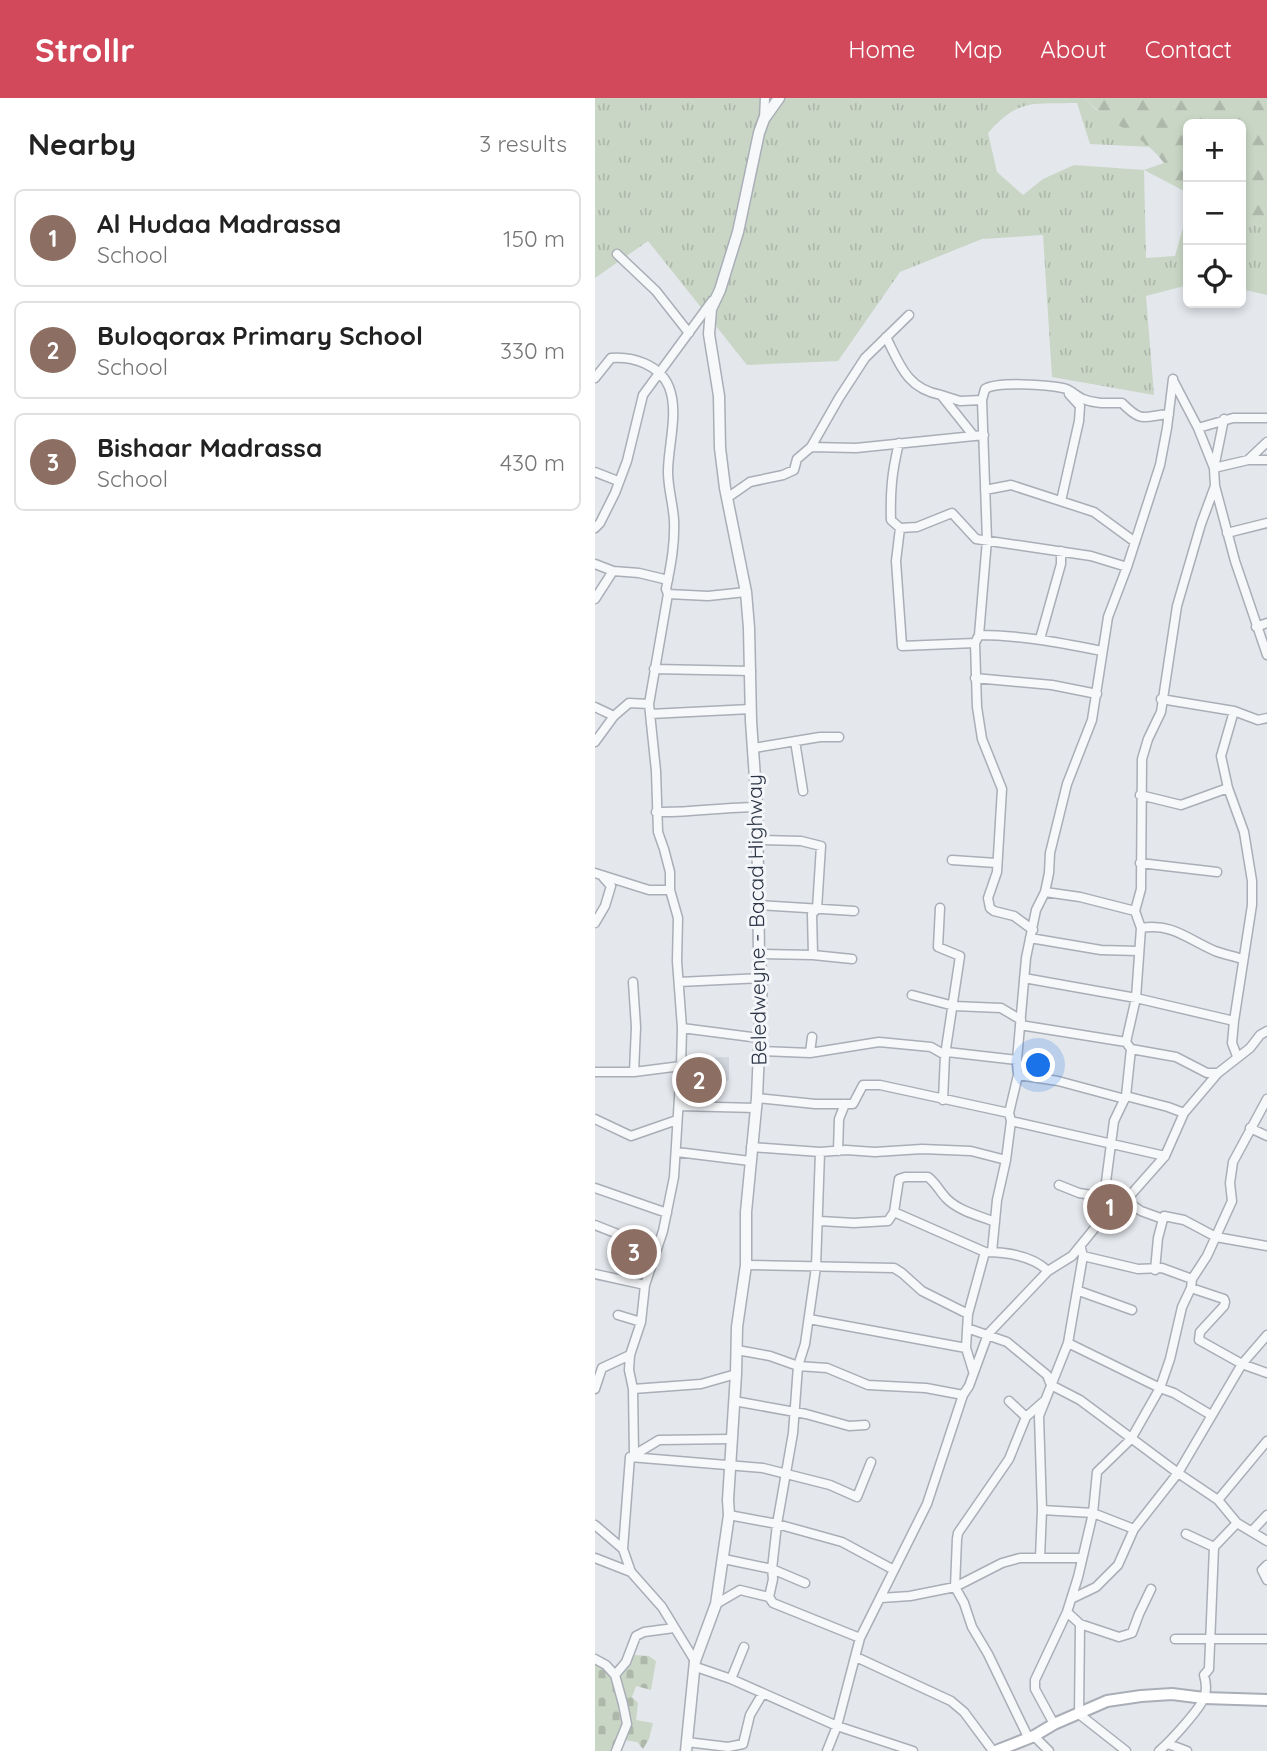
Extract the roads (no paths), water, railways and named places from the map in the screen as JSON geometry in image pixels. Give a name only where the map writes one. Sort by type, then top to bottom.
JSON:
[{"type":"main road","points":[[994,1751],[1107,1702],[1172,1694],[1267,1700]]},
{"type":"street","points":[[764,119],[765,98]]},
{"type":"street","name":"Beledweyne - Bacad Highway","points":[[687,1746],[695,1664],[716,1604],[729,1515],[737,1327],[746,1265],[746,1212],[760,1051],[762,978],[746,592],[727,498],[720,448],[719,396],[709,334],[711,309],[720,290],[744,207],[754,151],[764,119],[779,98]]},
{"type":"street","points":[[617,254],[656,291],[689,332]]},
{"type":"street","points":[[597,524],[627,461],[643,395],[720,290]]},
{"type":"street","points":[[727,498],[750,482],[794,470],[797,459],[811,447],[865,358],[909,315]]},
{"type":"street","points":[[885,337],[902,369],[917,387],[925,392],[960,401],[982,400]]},
{"type":"street","points":[[595,378],[611,358],[623,357],[634,359],[659,372],[669,388],[671,404],[668,477],[674,519],[674,552],[649,704],[656,771],[658,832],[670,872],[670,890],[678,918],[677,961],[682,1028],[677,1152],[663,1231],[645,1286],[641,1322],[630,1355],[629,1370],[633,1389],[632,1456],[623,1549],[631,1572],[662,1607],[695,1664],[837,1726],[913,1751]]},
{"type":"street","points":[[973,1371],[966,1348],[968,1314],[989,1252],[1006,1160],[1010,1117],[1019,1075],[1017,1060],[1031,934],[1036,910],[1045,891],[1050,853],[1067,784],[1092,720],[1108,617],[1160,465],[1173,379],[1198,428],[1214,468]]},
{"type":"street","points":[[1138,951],[1101,950],[1031,934],[1014,916],[994,911],[988,898],[997,872],[1002,789],[982,739],[975,678],[987,540],[982,400],[985,389],[992,384],[1065,388],[1083,399],[1099,403],[1122,403],[1135,416],[1143,418],[1169,414]]},
{"type":"street","points":[[1061,500],[1080,407],[1065,388]]},
{"type":"street","points":[[941,395],[973,435]]},
{"type":"street","points":[[1198,428],[1224,419],[1267,418]]},
{"type":"street","points":[[1224,419],[1214,468],[1215,486],[1227,533],[1267,655]]},
{"type":"street","points":[[811,447],[856,447],[984,435]]},
{"type":"street","points":[[1248,460],[1267,442]]},
{"type":"street","points":[[899,443],[891,472],[890,503],[891,520],[900,528],[917,527],[952,513],[976,539],[1091,556],[1127,567]]},
{"type":"street","points":[[1214,468],[1248,460],[1267,460]]},
{"type":"street","points":[[595,472],[618,481]]},
{"type":"street","points":[[985,490],[1011,485],[1061,500],[1094,512],[1135,542]]},
{"type":"street","points":[[1040,1558],[1042,1510],[1039,1416],[1042,1402],[1068,1343],[1070,1325],[1076,1311],[1082,1252],[1098,1224],[1114,1121],[1126,1098],[1128,1045],[1136,998],[1140,928],[1135,911],[1141,889],[1142,759],[1161,712],[1177,606],[1215,486]]},
{"type":"street","points":[[1227,533],[1267,523]]},
{"type":"street","points":[[900,528],[896,561],[902,646],[977,639],[1040,639],[1102,651]]},
{"type":"street","points":[[1040,639],[1061,564],[1061,551]]},
{"type":"street","points":[[595,564],[613,571],[639,573],[668,580]]},
{"type":"street","points":[[595,599],[613,571]]},
{"type":"street","points":[[668,594],[708,596],[746,592]]},
{"type":"street","points":[[1256,627],[1267,623]]},
{"type":"street","points":[[654,669],[751,671]]},
{"type":"street","points":[[975,678],[1052,685],[1097,694]]},
{"type":"street","points":[[1161,699],[1234,711],[1258,720],[1267,718]]},
{"type":"street","points":[[595,742],[614,716],[629,704],[649,704]]},
{"type":"street","points":[[595,707],[614,716]]},
{"type":"street","points":[[650,714],[751,709]]},
{"type":"street","points":[[1234,711],[1221,756],[1228,788],[1244,832],[1251,866],[1252,905],[1234,1021],[1232,1043],[1237,1056]]},
{"type":"street","points":[[754,748],[839,737]]},
{"type":"street","points":[[795,741],[803,791]]},
{"type":"street","points":[[1140,795],[1181,805],[1228,788]]},
{"type":"street","points":[[656,812],[685,813],[728,807],[757,807]]},
{"type":"street","points":[[757,840],[801,841],[821,846],[817,909],[812,914],[813,955]]},
{"type":"street","points":[[952,860],[996,863]]},
{"type":"street","points":[[1140,863],[1217,872]]},
{"type":"street","points":[[599,875],[649,890],[670,890]]},
{"type":"street","points":[[595,923],[605,906],[611,886],[599,875]]},
{"type":"street","points":[[1045,891],[1135,911]]},
{"type":"street","points":[[757,905],[854,911]]},
{"type":"street","points":[[940,908],[938,947],[960,956],[946,1053],[943,1100]]},
{"type":"street","points":[[1140,928],[1156,926],[1172,929],[1215,951],[1242,959]]},
{"type":"street","points":[[759,954],[852,959]]},
{"type":"street","points":[[680,982],[762,978]]},
{"type":"street","points":[[1024,978],[1136,998],[1234,1021]]},
{"type":"street","points":[[633,982],[636,1027],[634,1072]]},
{"type":"street","points":[[912,995],[954,1006],[1001,1008],[1021,1022],[1176,1057],[1207,1073],[1217,1073]]},
{"type":"street","points":[[682,1028],[759,1038]]},
{"type":"street","points":[[1098,1224],[1111,1217],[1165,1156],[1184,1113],[1217,1073],[1267,1031]]},
{"type":"street","points":[[810,1053],[811,1037]]},
{"type":"street","points":[[760,1051],[810,1053],[879,1042],[931,1047],[946,1053],[1017,1060]]},
{"type":"street","points":[[595,1072],[634,1072],[681,1066]]},
{"type":"street","points":[[1019,1075],[1058,1081],[1184,1113]]},
{"type":"street","points":[[679,1106],[756,1103],[853,1104],[863,1085],[880,1085],[1165,1156]]},
{"type":"street","points":[[1054,1724],[1035,1689],[1035,1679],[1067,1612],[1093,1513],[1097,1472],[1131,1439],[1160,1388],[1182,1307],[1232,1201],[1230,1183],[1233,1162],[1267,1099]]},
{"type":"street","points":[[838,1151],[839,1119],[845,1104]]},
{"type":"street","points":[[595,1119],[631,1136],[677,1120]]},
{"type":"street","points":[[1250,1128],[1267,1136]]},
{"type":"street","points":[[751,1147],[820,1152],[922,1149],[971,1151],[1006,1160]]},
{"type":"street","points":[[677,1152],[750,1161]]},
{"type":"street","points":[[769,1597],[777,1524],[793,1433],[797,1366],[809,1319],[816,1268],[820,1221],[820,1152]]},
{"type":"street","points":[[820,1221],[888,1221],[894,1212],[899,1179],[928,1177],[947,1199],[969,1212],[995,1222]]},
{"type":"street","points":[[1059,1185],[1079,1193],[1104,1197]]},
{"type":"street","points":[[595,1188],[667,1213]]},
{"type":"street","points":[[1125,1200],[1141,1211],[1163,1219]]},
{"type":"street","points":[[894,1212],[989,1252],[1033,1260],[1048,1271]]},
{"type":"street","points":[[1155,1270],[1158,1237],[1164,1216],[1184,1220],[1216,1237],[1267,1246]]},
{"type":"street","points":[[595,1225],[656,1249]]},
{"type":"street","points":[[827,1751],[837,1726],[860,1638],[927,1504],[963,1395],[969,1386],[988,1334],[1048,1271],[1082,1252],[1138,1269],[1161,1268],[1224,1299],[1224,1306],[1200,1332],[1199,1340],[1242,1364],[1267,1373]]},
{"type":"street","points":[[746,1265],[894,1268],[922,1291],[968,1314]]},
{"type":"street","points":[[595,1274],[645,1286]]},
{"type":"street","points":[[1079,1291],[1132,1310]]},
{"type":"street","points":[[618,1315],[641,1322]]},
{"type":"street","points":[[809,1319],[966,1348]]},
{"type":"street","points":[[967,1328],[1007,1342],[1047,1375],[1051,1385],[1080,1400],[1218,1500],[1237,1523],[1267,1541]]},
{"type":"street","points":[[1071,1598],[1096,1587],[1118,1565],[1134,1529],[1178,1473],[1242,1364],[1267,1335]]},
{"type":"street","points":[[1068,1343],[1174,1393],[1211,1415]]},
{"type":"street","points":[[737,1350],[770,1356],[797,1366],[827,1368],[868,1385],[926,1388],[963,1395]]},
{"type":"street","points":[[596,1385],[602,1368],[630,1355]]},
{"type":"street","points":[[633,1389],[701,1384],[736,1374]]},
{"type":"street","points":[[734,1401],[849,1426],[865,1425]]},
{"type":"street","points":[[1009,1401],[1026,1417]]},
{"type":"street","points":[[1042,1402],[1026,1417],[1009,1459],[958,1533],[955,1587],[972,1627],[1031,1736],[1049,1751]]},
{"type":"street","points":[[632,1456],[659,1440],[731,1439]]},
{"type":"street","points":[[1218,1500],[1267,1441]]},
{"type":"street","points":[[632,1456],[681,1463],[731,1465],[785,1474],[830,1485],[857,1497],[871,1462]]},
{"type":"street","points":[[1042,1510],[1093,1513],[1134,1529]]},
{"type":"street","points":[[729,1515],[777,1524],[842,1542],[894,1570]]},
{"type":"street","points":[[1252,1531],[1267,1515]]},
{"type":"street","points":[[1159,1751],[1168,1744],[1204,1698],[1204,1675],[1209,1669],[1214,1547],[1237,1523]]},
{"type":"street","points":[[595,1525],[623,1549]]},
{"type":"street","points":[[1186,1534],[1214,1547]]},
{"type":"street","points":[[595,1558],[631,1572]]},
{"type":"street","points":[[881,1598],[910,1596],[955,1587],[1002,1563],[1020,1559],[1081,1558]]},
{"type":"street","points":[[724,1559],[772,1569],[805,1583]]},
{"type":"street","points":[[1267,1565],[1262,1570],[1267,1580]]},
{"type":"street","points":[[1067,1612],[1080,1624],[1119,1637],[1132,1633],[1151,1589]]},
{"type":"street","points":[[716,1604],[740,1590],[769,1597],[773,1603],[860,1638]]},
{"type":"street","points":[[1080,1624],[1079,1714],[1126,1751]]},
{"type":"street","points":[[615,1675],[626,1662],[636,1636],[674,1628]]},
{"type":"street","points":[[1175,1639],[1267,1639]]},
{"type":"street","points":[[731,1679],[744,1647]]},
{"type":"street","points":[[856,1657],[951,1701],[964,1712],[969,1722],[994,1751]]},
{"type":"street","points":[[595,1659],[615,1675],[627,1724],[616,1751]]},
{"type":"street","points":[[687,1746],[728,1747],[743,1744],[750,1715],[763,1693]]},
{"type":"street","points":[[1168,1744],[1187,1751]]},
{"type":"place","name":"Buloqorax Primary School","points":[[699,1080]]},
{"type":"place","name":"Al Hudaa Madrassa","points":[[1110,1207]]},
{"type":"place","name":"Bishaar Madrassa","points":[[634,1252]]}]
